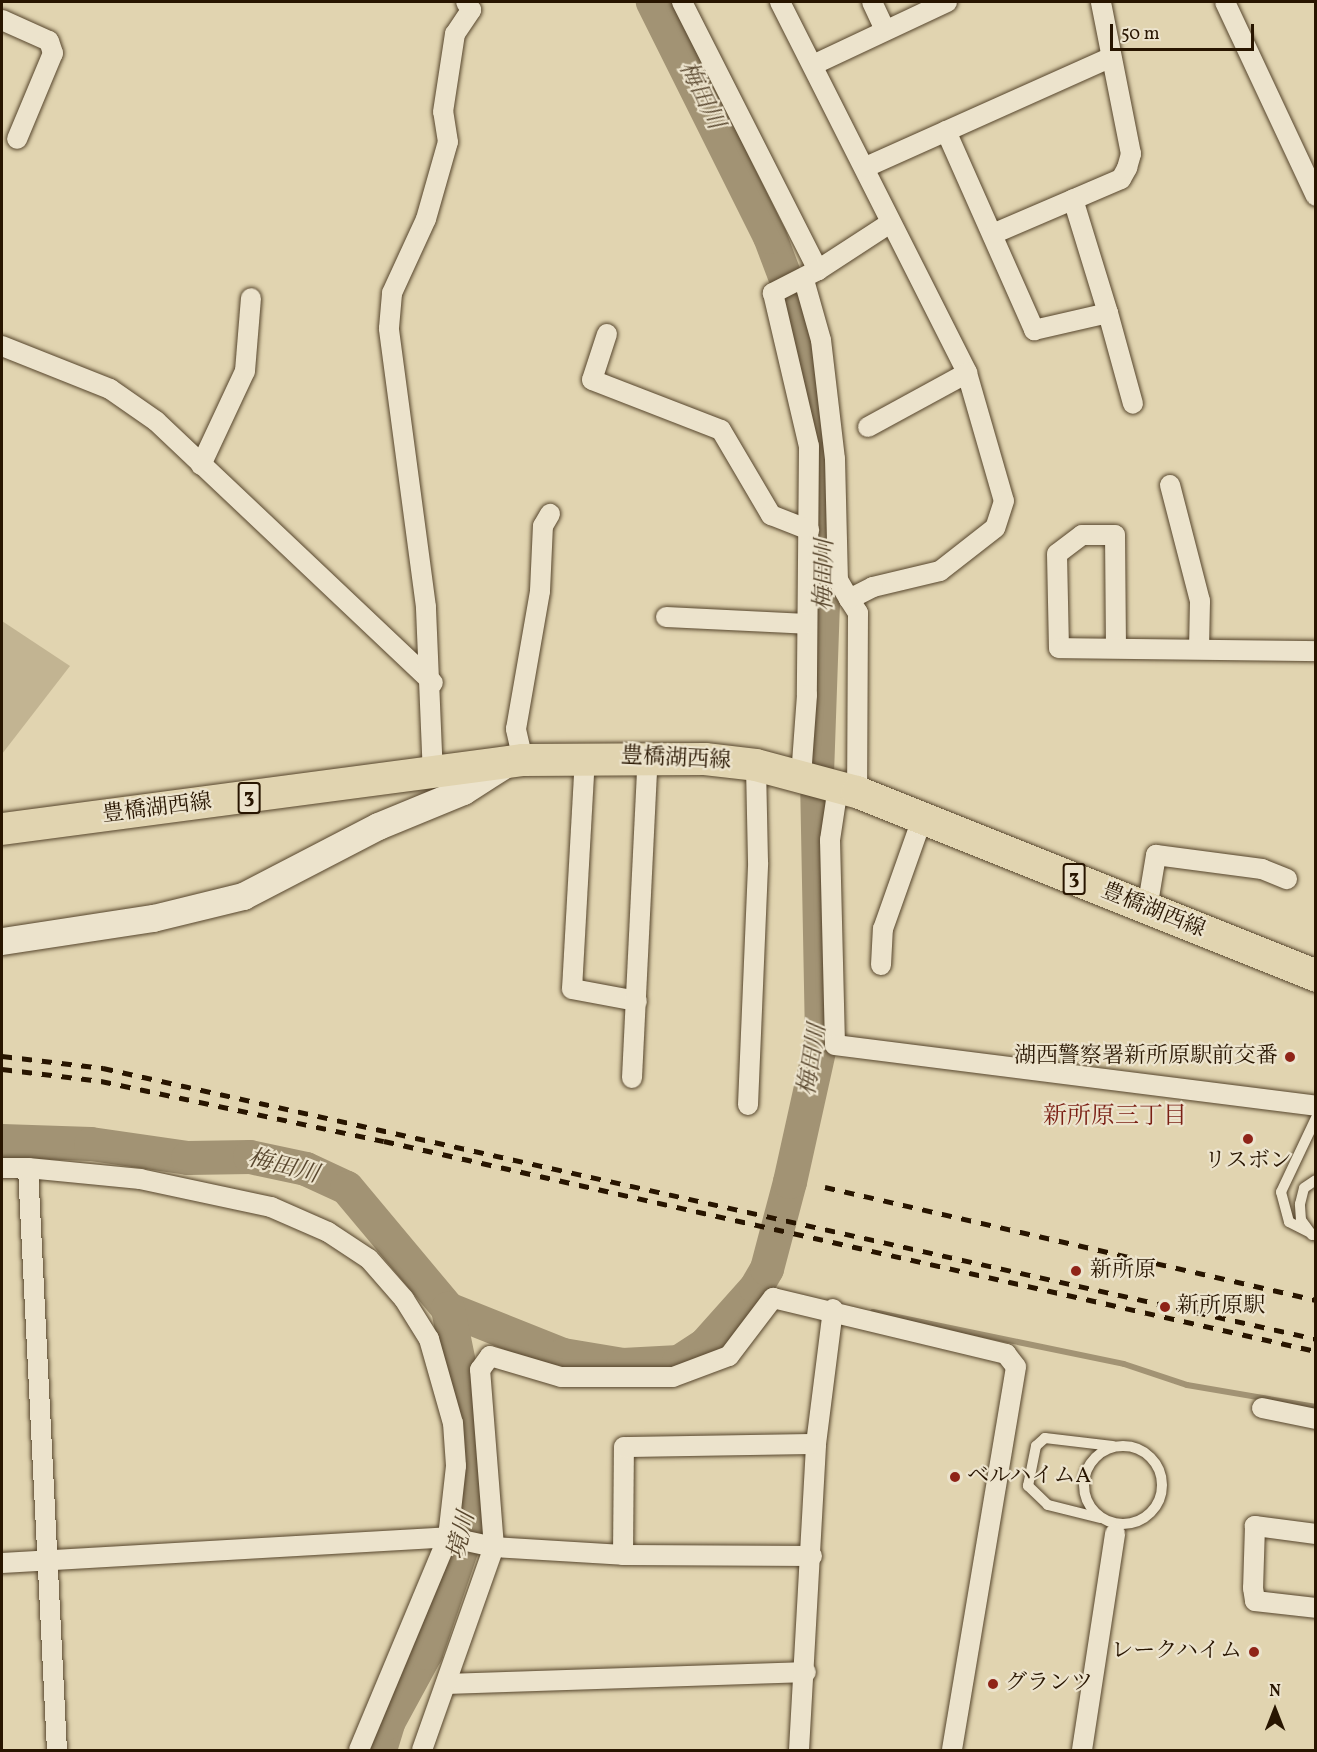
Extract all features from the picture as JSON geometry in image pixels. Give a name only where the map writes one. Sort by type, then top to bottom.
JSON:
[{"type":"main road","name":"豊橋湖西線","points":[[2,829],[433,776],[516,761],[648,756],[756,765],[827,784],[922,816],[1316,976]]},
{"type":"street","points":[[433,776],[433,683],[389,328],[392,293],[426,219],[448,142],[443,112],[455,34],[471,10],[466,2]]},
{"type":"street","points":[[684,2],[807,278],[821,340],[836,459],[838,580],[858,613],[827,784]]},
{"type":"street","points":[[780,2],[815,64],[866,167],[890,223],[967,373],[1004,501],[1002,519],[940,570],[873,587],[849,599]]},
{"type":"street","points":[[872,2],[885,30]]},
{"type":"street","points":[[815,64],[947,2]]},
{"type":"street","points":[[994,232],[1121,178],[1131,154],[1110,58],[1101,2]]},
{"type":"street","points":[[1225,2],[1316,196]]},
{"type":"street","points":[[2,20],[49,40],[53,53],[17,139]]},
{"type":"street","points":[[866,167],[1110,58]]},
{"type":"street","points":[[946,131],[994,232],[1034,330],[1108,313]]},
{"type":"street","points":[[1073,199],[1133,404]]},
{"type":"street","points":[[890,223],[807,278],[774,292],[809,446],[807,624],[827,784],[835,1045],[1316,1106]]},
{"type":"street","points":[[201,465],[245,371],[251,298]]},
{"type":"street","points":[[607,334],[592,380],[721,430],[771,515],[809,530]]},
{"type":"street","points":[[2,346],[110,389],[156,421],[433,683]]},
{"type":"street","points":[[868,427],[967,373]]},
{"type":"street","points":[[1170,485],[1200,601],[1199,648]]},
{"type":"street","points":[[2,941],[153,918],[243,896],[378,826],[463,791],[516,761],[516,729],[540,591],[543,526],[550,514]]},
{"type":"street","points":[[1116,648],[1115,535],[1082,535],[1057,554],[1059,648],[1316,651]]},
{"type":"street","points":[[666,617],[807,624]]},
{"type":"street","points":[[632,1077],[648,756]]},
{"type":"street","points":[[585,757],[572,989],[637,1001]]},
{"type":"street","points":[[748,1105],[758,862],[756,765]]},
{"type":"street","points":[[881,965],[884,929],[922,816]]},
{"type":"street","points":[[1147,909],[1156,855],[1262,869],[1287,879]]},
{"type":"street","points":[[2,1168],[28,1168],[140,1179],[271,1207],[328,1232],[369,1259],[417,1319],[446,1386],[456,1466],[448,1537],[359,1750]]},
{"type":"street","points":[[28,1168],[44,1561],[57,1750]]},
{"type":"street","points":[[422,1750],[448,1684],[494,1547],[480,1370],[490,1356],[561,1377],[673,1377],[729,1356],[774,1298],[833,1310],[1006,1354],[1016,1367],[952,1750]]},
{"type":"street","points":[[799,1750],[806,1672],[816,1444],[833,1310]]},
{"type":"street","points":[[1262,1408],[1316,1419]]},
{"type":"street","points":[[623,1555],[624,1447],[816,1444]]},
{"type":"street","points":[[1082,1750],[1111,1524]]},
{"type":"street","points":[[1316,1534],[1255,1526],[1253,1588],[1255,1601],[1316,1608]]},
{"type":"street","points":[[2,1563],[448,1537],[494,1547],[623,1555],[812,1556]]},
{"type":"street","points":[[448,1684],[806,1672]]},
{"type":"lane","points":[[1314,1236],[1289,1222],[1281,1192],[1316,1118]]},
{"type":"lane","points":[[1314,1236],[1301,1220],[1300,1204],[1304,1188],[1316,1180]]},
{"type":"lane","points":[[1059,1436],[1117,1446],[1147,1454],[1162,1481],[1157,1506],[1111,1524],[1036,1498],[1028,1486],[1036,1446],[1059,1436]]},
{"type":"lane","points":[[1111,1524],[1085,1497],[1086,1470],[1098,1454],[1117,1446]]},
{"type":"shaded area","points":[[2,621],[70,666],[2,754]]},
{"type":"waterway","name":"梅田川","points":[[2,1141],[91,1144],[188,1158],[250,1157],[306,1169],[347,1188],[448,1309],[563,1355],[623,1365],[679,1362],[705,1345],[756,1288],[767,1269],[790,1182],[822,1038],[817,774],[827,489],[822,426],[795,303],[770,237],[653,2]]},
{"type":"waterway","points":[[756,1288],[775,1292]]},
{"type":"waterway","name":"境川","points":[[380,1750],[388,1723],[426,1653],[468,1530],[474,1436],[448,1309]]},
{"type":"waterway","points":[[873,1312],[1124,1364],[1187,1385],[1316,1407]]},
{"type":"railway","points":[[2,1056],[103,1068],[1316,1339]]},
{"type":"railway","points":[[2,1069],[101,1081],[384,1141],[1316,1351]]},
{"type":"railway","points":[[825,1187],[1316,1300]]},
{"type":"place","name":"湖西警察署新所原駅前交番","points":[[1290,1057]]},
{"type":"place","name":"リスボン","points":[[1248,1139]]},
{"type":"place","name":"新所原","points":[[1076,1271]]},
{"type":"place","name":"新所原駅","points":[[1165,1307]]},
{"type":"place","name":"ベルハイムA","points":[[955,1477]]},
{"type":"place","name":"レークハイム","points":[[1254,1652]]},
{"type":"place","name":"グランツ","points":[[993,1684]]},
{"type":"district","name":"新所原三丁目","points":[[1115,1118]]}]
